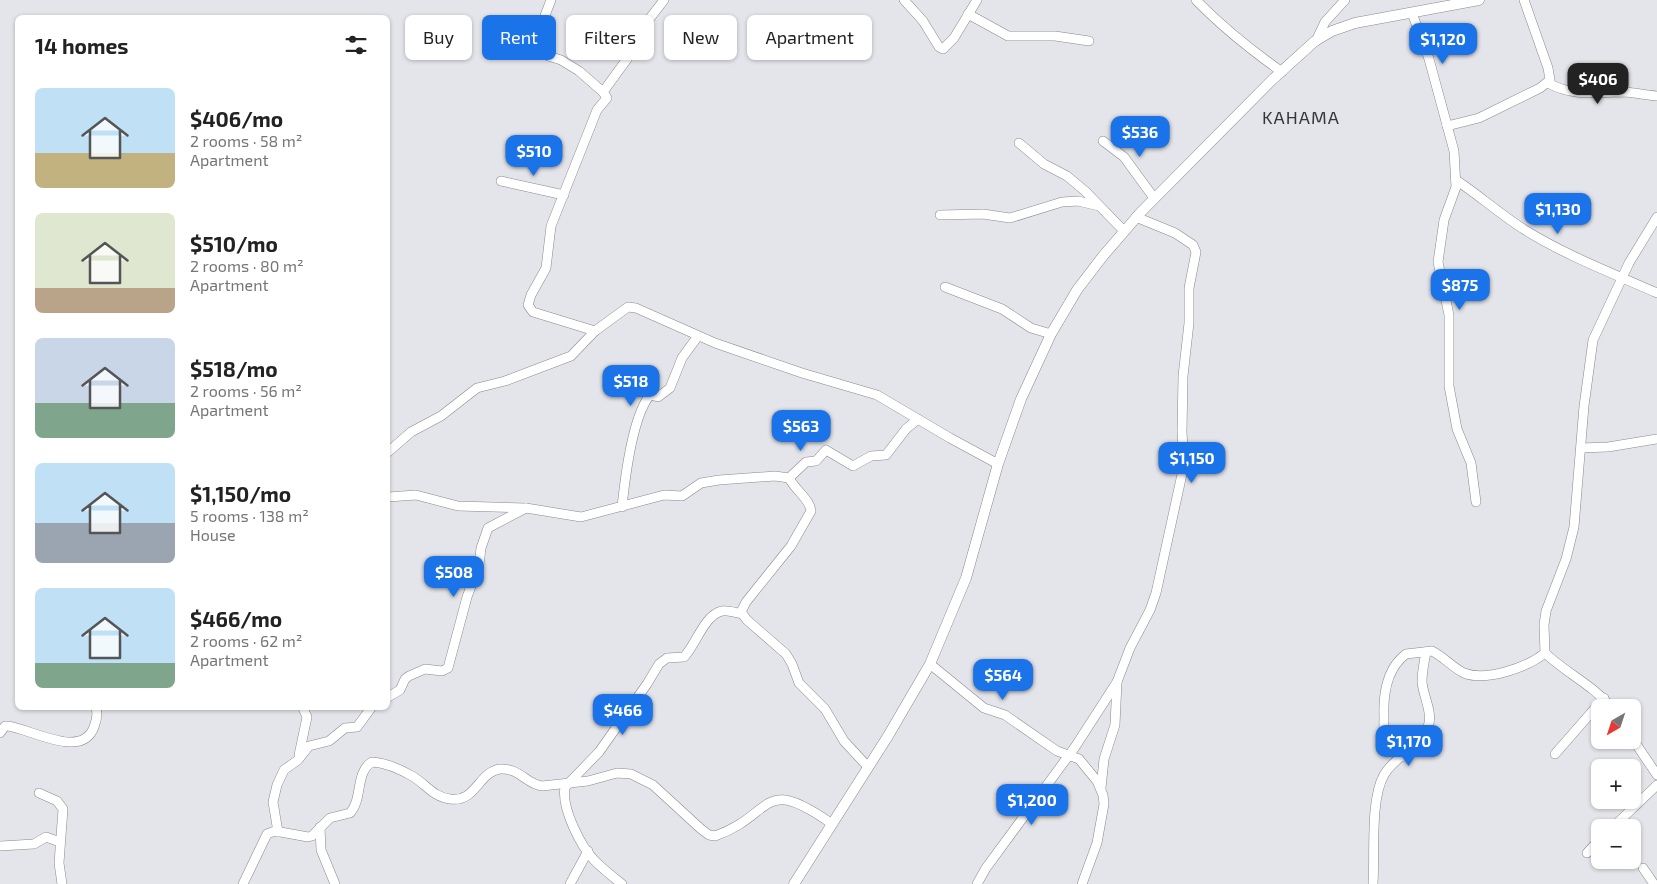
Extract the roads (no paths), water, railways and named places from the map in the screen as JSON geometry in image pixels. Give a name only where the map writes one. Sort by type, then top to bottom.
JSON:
[{"type":"main road","points":[[794,884],[868,768],[930,664],[966,578],[998,464],[1021,399],[1051,334],[1077,290],[1124,231],[1154,198],[1316,41],[1332,31],[1355,23],[1479,0]]},
{"type":"street","points":[[551,0],[538,41],[539,53],[561,60],[579,71],[604,92],[607,98],[597,110],[550,230],[546,268],[531,295],[528,305],[533,312],[595,330]]},
{"type":"street","points":[[604,92],[627,59],[640,31],[664,0]]},
{"type":"street","points":[[904,0],[923,21],[939,47],[943,49],[954,38],[977,0]]},
{"type":"street","points":[[1196,0],[1235,38],[1282,72]]},
{"type":"street","points":[[1316,41],[1328,18],[1345,0]]},
{"type":"street","points":[[1447,126],[1478,118],[1548,83],[1550,77],[1524,0]]},
{"type":"street","points":[[1412,13],[1429,59],[1454,151],[1456,180],[1444,220],[1438,262],[1449,315],[1449,386],[1457,429],[1471,463],[1476,502]]},
{"type":"street","points":[[968,14],[1008,36],[1055,36],[1089,41]]},
{"type":"street","points":[[1548,83],[1558,89],[1583,94],[1623,92],[1657,96]]},
{"type":"street","points":[[1103,141],[1124,157],[1154,198]]},
{"type":"street","points":[[1019,143],[1044,164],[1067,176],[1124,231]]},
{"type":"street","points":[[1456,180],[1524,230],[1590,265],[1623,277],[1657,293]]},
{"type":"street","points":[[500,182],[564,195]]},
{"type":"street","points":[[940,215],[983,214],[1010,218],[1062,202],[1078,201],[1099,206]]},
{"type":"street","points":[[977,884],[986,868],[1068,756],[1117,682],[1130,648],[1150,610],[1156,593],[1184,465],[1182,432],[1183,376],[1189,323],[1189,288],[1196,252],[1194,245],[1175,233],[1136,217]]},
{"type":"street","points":[[1555,754],[1604,698],[1558,665],[1545,653],[1544,626],[1546,611],[1566,559],[1574,527],[1580,448],[1593,340],[1629,263],[1657,217]]},
{"type":"street","points":[[945,286],[1002,309],[1030,328],[1051,334]]},
{"type":"street","points":[[390,450],[411,432],[441,416],[477,388],[506,382],[571,356],[595,330],[621,310],[633,308],[698,336],[802,373],[877,395],[998,464]]},
{"type":"street","points":[[622,507],[631,445],[643,404],[650,396],[658,397],[670,388],[682,358],[698,336]]},
{"type":"street","points":[[789,478],[806,462],[816,461],[826,450],[854,466],[871,456],[886,455],[906,429],[918,419]]},
{"type":"street","points":[[1580,448],[1608,447],[1657,439]]},
{"type":"street","points":[[390,497],[416,496],[464,507],[496,506],[526,508],[582,518],[664,495],[682,496],[701,483],[775,476],[789,478]]},
{"type":"street","points":[[742,614],[742,608],[791,546],[811,511],[810,505],[795,489],[789,478]]},
{"type":"street","points":[[390,695],[400,690],[405,679],[409,676],[426,669],[442,672],[448,668],[467,598],[479,565],[488,528],[526,508]]},
{"type":"street","points":[[622,884],[588,852],[573,825],[564,793],[568,783],[599,752],[659,664],[667,658],[684,657],[704,628],[720,612],[725,610],[742,614],[786,654],[800,682],[825,710],[844,741],[868,768]]},
{"type":"street","points":[[1402,757],[1387,742],[1384,734],[1384,690],[1400,659],[1406,654],[1432,651],[1464,673],[1476,676],[1519,669],[1545,653]]},
{"type":"street","points":[[1373,884],[1376,833],[1374,812],[1382,779],[1385,772],[1402,757],[1429,725],[1430,718],[1422,683],[1426,652]]},
{"type":"street","points":[[930,664],[984,708],[1005,715],[1043,742],[1068,756],[1079,759],[1101,788]]},
{"type":"street","points":[[1082,884],[1093,857],[1100,830],[1104,804],[1101,788],[1104,759],[1115,724],[1117,682]]},
{"type":"street","points":[[0,733],[5,726],[8,726],[31,731],[57,741],[81,740],[93,731],[97,716],[96,710]]},
{"type":"street","points":[[298,760],[306,717],[304,710]]},
{"type":"street","points":[[278,832],[273,802],[277,785],[284,770],[298,760],[309,746],[329,741],[345,728],[357,727],[370,710]]},
{"type":"street","points":[[1641,749],[1656,769]]},
{"type":"street","points":[[244,884],[267,834],[278,832],[308,837],[330,818],[350,813],[354,808],[364,770],[372,762],[381,763],[409,774],[440,798],[453,800],[462,799],[470,794],[490,773],[500,770],[521,774],[536,785],[568,783],[618,773],[631,774],[653,785],[708,835],[720,834],[772,801],[783,799],[808,807],[832,824]]},
{"type":"street","points":[[1621,819],[1657,785]]},
{"type":"street","points":[[39,793],[62,804],[59,863],[62,884]]},
{"type":"street","points":[[320,827],[321,850],[335,884]]},
{"type":"street","points":[[0,846],[34,844],[46,837],[60,842]]},
{"type":"street","points":[[1587,853],[1591,849]]},
{"type":"street","points":[[570,884],[588,852]]},
{"type":"street","points":[[1643,868],[1654,884]]},
{"type":"district","name":"KAHAMA","points":[[1301,117]]}]
